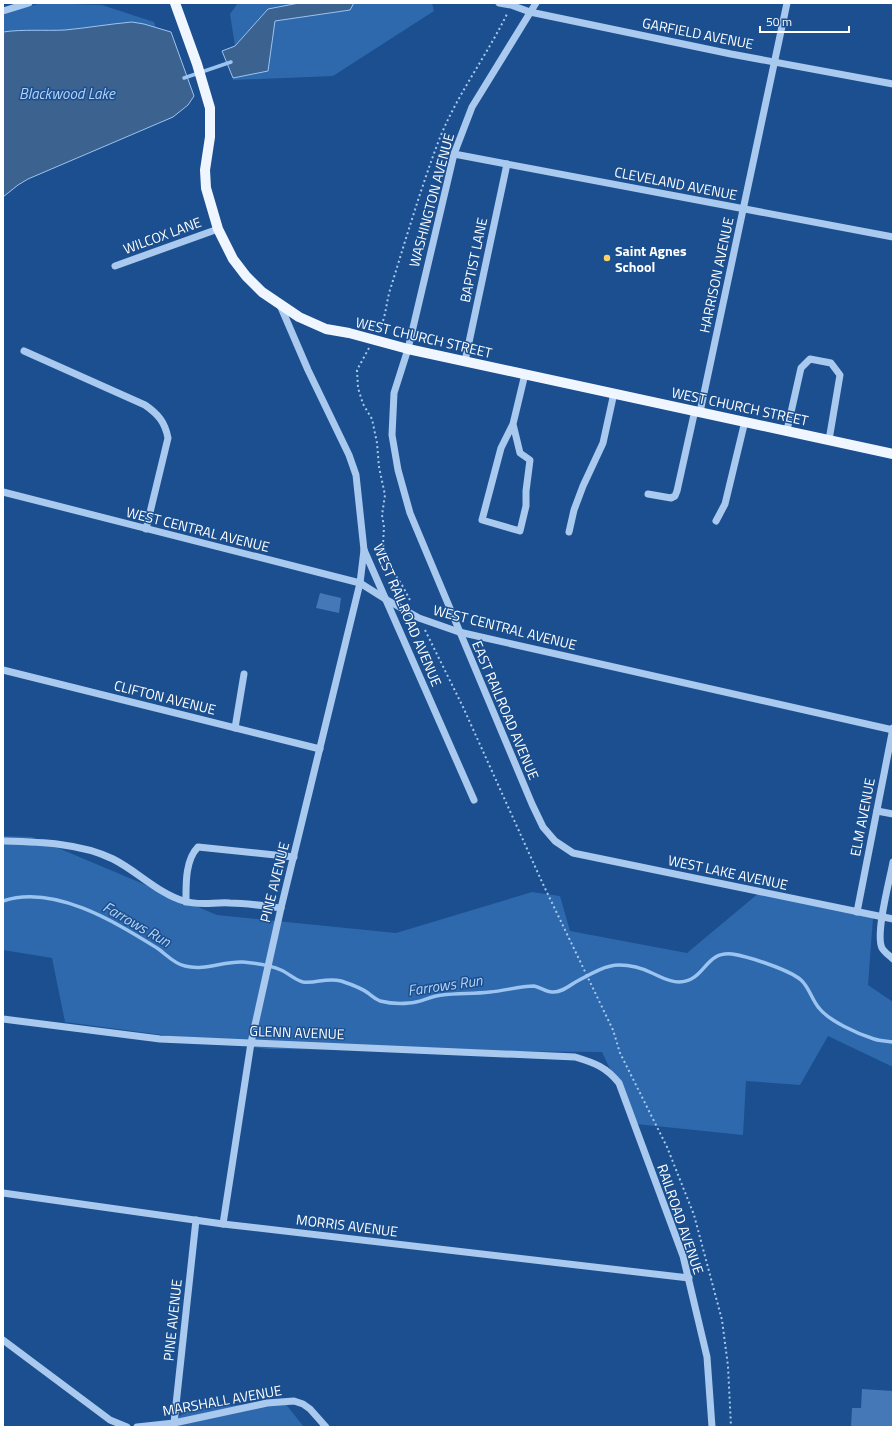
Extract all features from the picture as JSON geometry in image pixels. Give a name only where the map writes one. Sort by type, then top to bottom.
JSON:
[{"type":"main road","name":"WEST CHURCH STREET","points":[[175,3],[183,22],[210,108],[211,120],[205,170],[206,188],[218,229],[233,258],[246,276],[262,292],[299,317],[326,329],[408,349],[893,454]]},
{"type":"street","points":[[3,10],[29,3]]},
{"type":"street","name":"GARFIELD AVENUE","points":[[499,3],[511,5],[530,12],[730,54],[893,84]]},
{"type":"street","name":"WASHINGTON AVENUE","points":[[408,349],[454,154],[472,107],[536,3]]},
{"type":"street","name":"HARRISON AVENUE","points":[[648,494],[671,498],[675,496],[677,492],[743,209],[787,3]]},
{"type":"street","name":"CLEVELAND AVENUE","points":[[454,154],[893,237]]},
{"type":"street","name":"BAPTIST LANE","points":[[465,361],[507,164]]},
{"type":"street","name":"WILCOX LANE","points":[[115,266],[218,229]]},
{"type":"street","name":"WEST RAILROAD AVENUE","points":[[280,304],[308,370],[350,455],[356,475],[364,550],[474,800]]},
{"type":"street","name":"EAST RAILROAD AVENUE","points":[[408,349],[394,392],[392,435],[398,470],[410,513],[532,804],[543,827],[555,841],[560,844]]},
{"type":"street","points":[[24,351],[145,405],[157,414],[166,430],[168,438],[146,529]]},
{"type":"street","points":[[787,430],[801,368],[810,359],[831,364],[840,375],[829,440]]},
{"type":"street","points":[[513,424],[520,453],[530,460],[526,490],[526,506],[520,531],[482,520],[501,448],[513,424],[525,374]]},
{"type":"street","points":[[569,532],[578,498],[603,443],[614,393]]},
{"type":"street","points":[[716,522],[725,504],[745,421]]},
{"type":"street","name":"WEST CENTRAL AVENUE","points":[[3,492],[360,583],[419,618],[460,632],[893,729]]},
{"type":"street","name":"PINE AVENUE","points":[[223,1224],[251,1043],[281,908],[360,583],[364,550]]},
{"type":"street","name":"CLIFTON AVENUE","points":[[3,670],[320,749]]},
{"type":"street","points":[[235,728],[244,674]]},
{"type":"street","name":"ELM AVENUE","points":[[857,912],[893,729]]},
{"type":"street","points":[[877,812],[893,814]]},
{"type":"street","points":[[3,841],[52,843],[98,853],[113,859],[171,896],[186,902],[196,904],[230,903],[281,908]]},
{"type":"street","name":"WEST LAKE AVENUE","points":[[560,844],[574,852],[893,919]]},
{"type":"street","points":[[186,902],[188,874],[194,851],[198,847],[294,857]]},
{"type":"street","points":[[893,862],[882,917],[880,936],[882,948],[893,959]]},
{"type":"street","name":"GLENN AVENUE","points":[[3,1019],[160,1039],[575,1057],[590,1061]]},
{"type":"street","name":"RAILROAD AVENUE","points":[[590,1061],[609,1072],[619,1083],[683,1256],[707,1357],[712,1427]]},
{"type":"street","name":"MORRIS AVENUE","points":[[3,1193],[223,1224],[689,1278]]},
{"type":"street","name":"PINE AVENUE","points":[[174,1423],[196,1220]]},
{"type":"street","points":[[3,1340],[110,1420],[127,1427]]},
{"type":"street","name":"MARSHALL AVENUE","points":[[137,1427],[174,1423],[267,1403],[294,1401],[303,1404],[310,1409],[326,1427]]},
{"type":"path","points":[[511,5],[497,34],[456,100],[436,146],[388,296],[382,326],[358,370],[358,388],[363,404],[372,419],[377,443],[379,467],[385,495],[382,514],[384,527],[383,544],[386,561],[402,585],[463,707],[542,882],[613,1030],[620,1053],[667,1147],[694,1215],[722,1320],[728,1366],[731,1427]]},
{"type":"shaded area","points":[[42,3],[102,5],[154,22],[157,31],[3,43],[3,13]]},
{"type":"shaded area","points":[[238,3],[299,3],[268,9],[235,46],[230,14]]},
{"type":"shaded area","points":[[354,3],[432,3],[434,11],[333,76],[233,80],[233,78],[268,70],[275,21],[350,10]]},
{"type":"shaded area","points":[[3,836],[32,837],[217,915],[396,933],[532,892],[560,896],[570,931],[687,953],[760,892],[873,918],[868,985],[893,1002],[893,1067],[828,1036],[800,1085],[746,1081],[743,1135],[636,1124],[602,1052],[268,1049],[65,1022],[52,958],[3,950]]},
{"type":"shaded area","points":[[284,1402],[304,1427],[162,1427],[193,1408]]},
{"type":"water","points":[[299,3],[354,3],[350,10],[275,21],[268,71],[233,78],[222,51],[235,46],[268,9]]},
{"type":"water","name":"Blackwood Lake","points":[[132,22],[171,32],[194,96],[188,105],[173,117],[28,179],[3,197],[3,32],[26,30],[65,30]]},
{"type":"building","points":[[320,593],[341,598],[339,613],[316,608]]},
{"type":"building","points":[[862,1389],[893,1391],[893,1427],[851,1427],[852,1408],[861,1408]]},
{"type":"waterway","points":[[184,78],[231,62]]},
{"type":"waterway","name":"Farrows Run","points":[[3,901],[23,897],[43,898],[83,908],[122,927],[157,948],[181,965],[207,967],[236,962],[262,964],[281,970],[303,982],[331,980],[341,981],[362,989],[380,1001],[394,1003],[413,1003],[442,995],[484,993],[529,986],[534,986],[550,992],[558,992],[596,971],[613,965],[640,968],[668,980],[679,982],[695,977],[710,961],[716,957],[723,954],[732,954],[768,964],[788,972],[804,983],[817,1005],[830,1018],[867,1037],[893,1042]]},
{"type":"place","name":"Saint Agnes School","points":[[607,258]]}]
